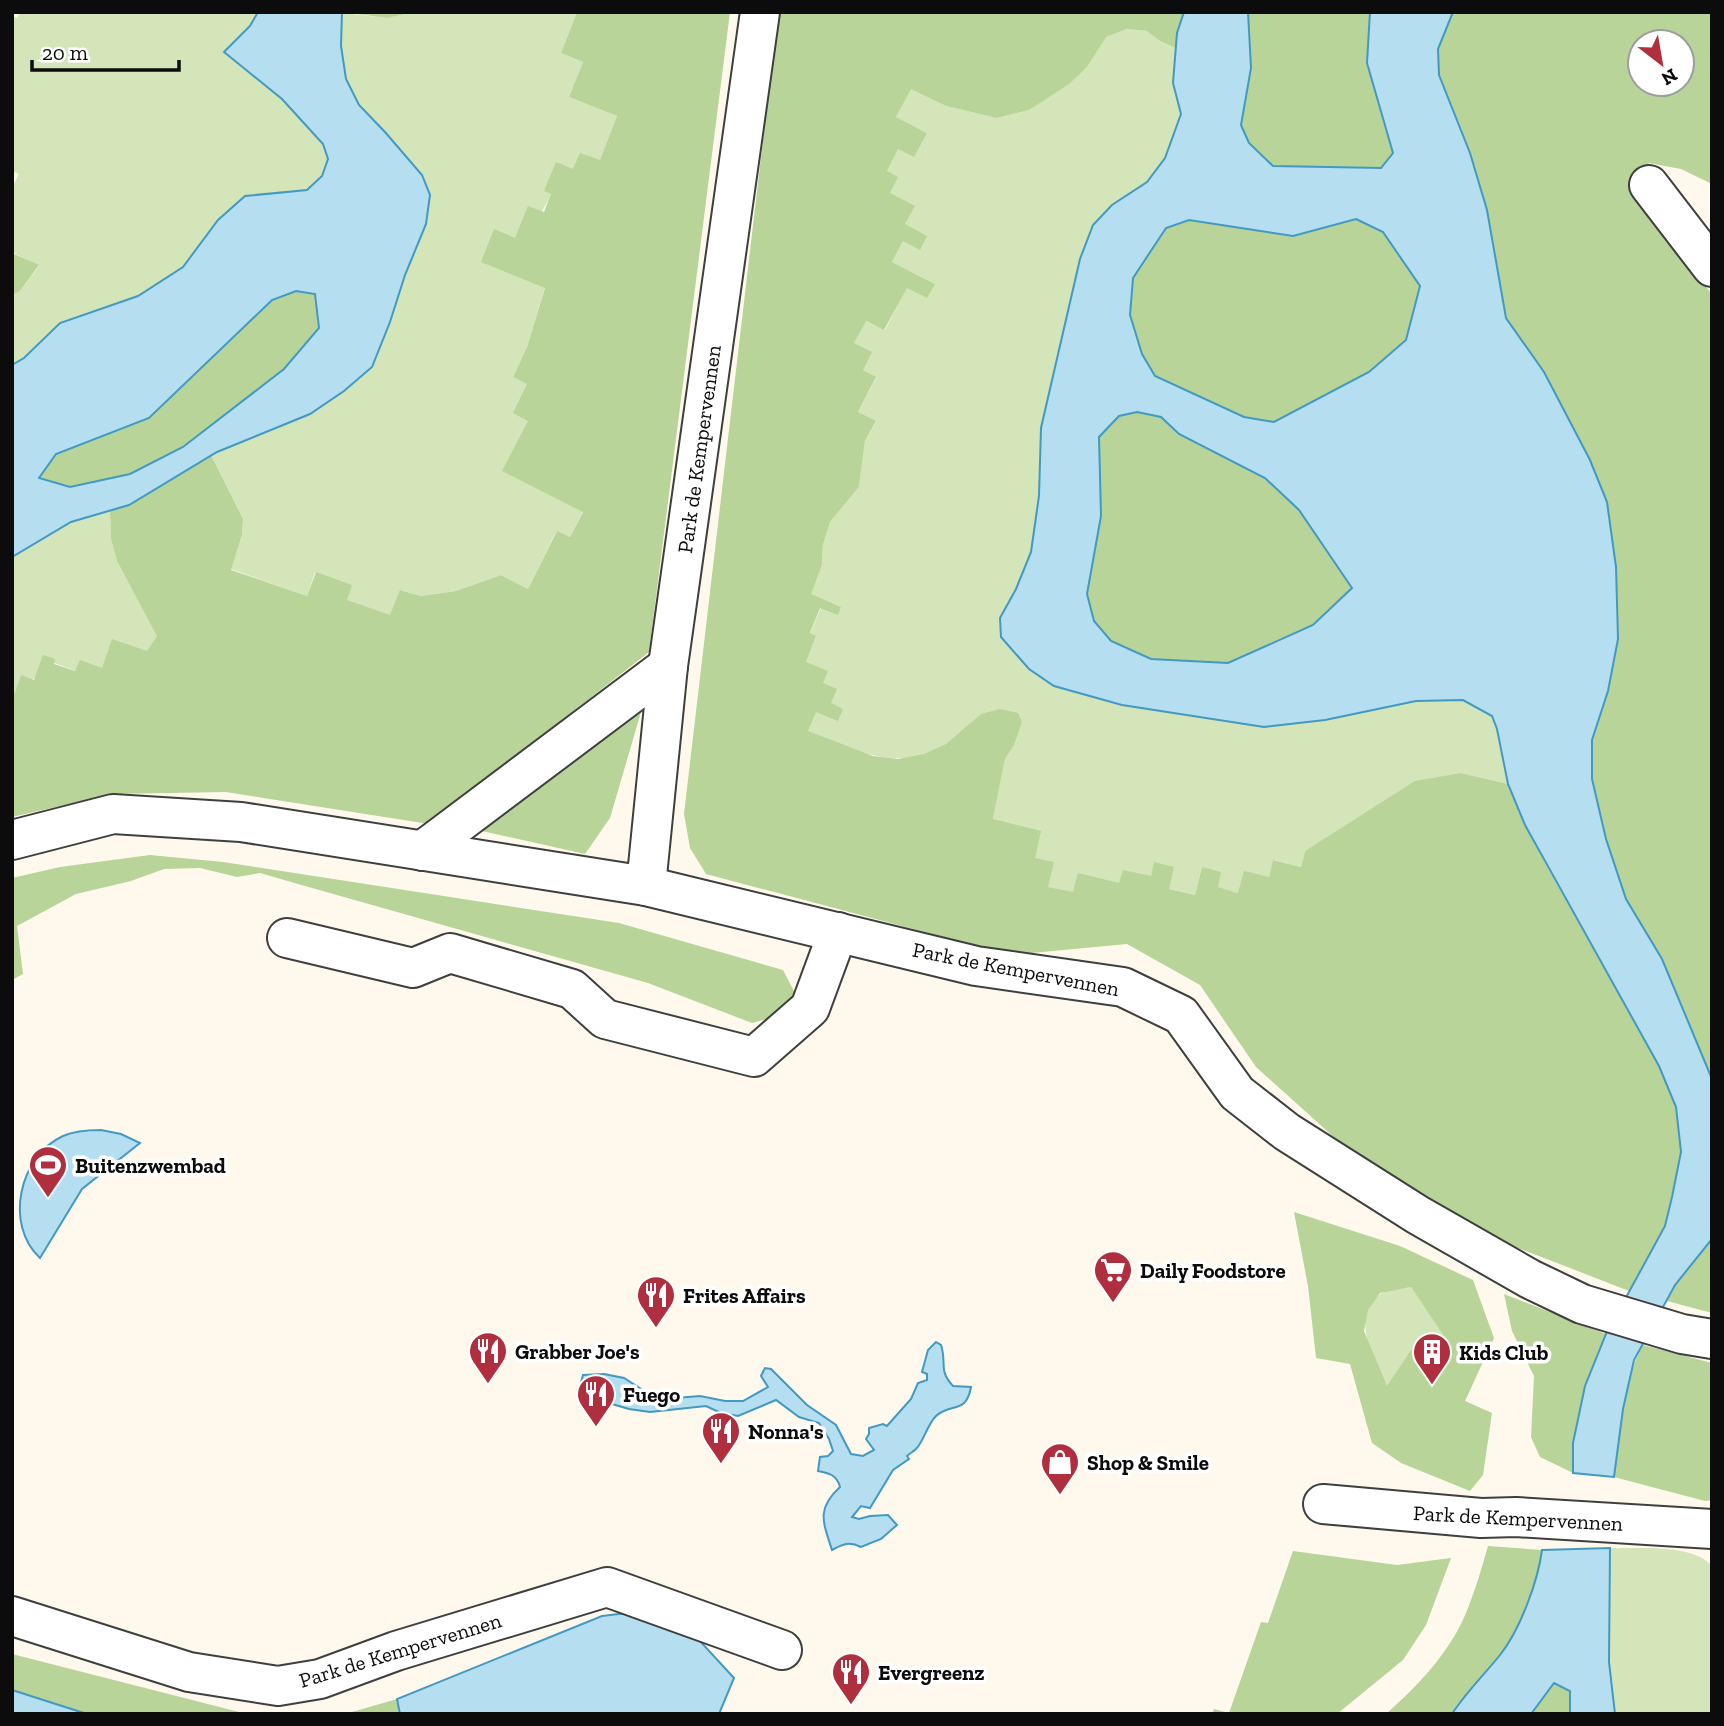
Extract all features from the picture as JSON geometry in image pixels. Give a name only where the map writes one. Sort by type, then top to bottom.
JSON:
[{"type":"lane","name":"Park de Kempervennen","points":[[646,886],[668,666],[760,12]]},
{"type":"lane","points":[[1649,185],[1712,267]]},
{"type":"lane","points":[[422,851],[668,666]]},
{"type":"lane","name":"Park de Kempervennen","points":[[12,840],[113,814],[242,822],[646,886],[976,966],[1123,987],[1181,1015],[1237,1093],[1287,1132],[1418,1215],[1530,1279],[1582,1304],[1697,1337]]},
{"type":"lane","points":[[287,938],[413,968],[450,953],[572,989],[605,1018],[754,1057],[810,1008],[838,932]]},
{"type":"lane","name":"Park de Kempervennen","points":[[1324,1504],[1481,1518],[1516,1517],[1712,1529]]},
{"type":"lane","name":"Park de Kempervennen","points":[[12,1616],[189,1672],[278,1686],[320,1679],[396,1651],[607,1587],[782,1650]]},
{"type":"green space","points":[[20,12],[258,12],[250,26],[225,52],[301,118],[324,147],[327,163],[318,180],[307,190],[267,194],[218,220],[183,267],[138,296],[60,323],[24,358],[12,365],[12,295],[20,291],[39,266],[12,252],[12,188],[19,174],[12,171],[12,16],[17,18]]},
{"type":"green space","points":[[342,12],[415,12],[387,18]]},
{"type":"green space","points":[[415,12],[577,12],[561,53],[583,62],[569,97],[617,116],[600,161],[573,169],[545,191],[551,194],[531,225],[481,261],[545,287],[527,347],[513,377],[528,384],[528,421],[583,511],[570,537],[556,532],[528,589],[501,575],[456,591],[419,596],[401,590],[391,616],[346,600],[315,572],[307,596],[231,569],[242,535],[243,519],[211,455],[310,414],[344,391],[371,368],[405,275],[422,175],[359,105],[346,79],[341,46],[342,13],[387,18]]},
{"type":"green space","points":[[577,12],[730,12],[649,652],[429,824],[226,792],[112,794],[12,817],[12,693],[15,693],[21,675],[34,680],[43,655],[55,659],[54,664],[75,671],[80,660],[102,668],[112,639],[147,651],[157,636],[117,561],[111,539],[110,511],[129,505],[211,455],[243,519],[242,535],[231,570],[307,596],[316,572],[352,585],[347,600],[390,615],[400,590],[420,596],[456,591],[501,575],[528,589],[557,531],[570,537],[583,512],[502,471],[528,421],[513,413],[527,384],[513,377],[527,347],[545,288],[481,262],[494,229],[515,238],[528,206],[544,212],[551,194],[544,191],[556,162],[573,169],[580,153],[600,160],[617,116],[569,97],[583,62],[561,53]]},
{"type":"green space","points":[[778,12],[1184,12],[1177,33],[1176,48],[1147,31],[1127,29],[1106,37],[1087,67],[1069,84],[1029,110],[997,118],[946,106],[911,89],[896,117],[927,133],[914,157],[898,149],[887,171],[898,177],[890,193],[915,206],[905,224],[927,236],[920,250],[903,241],[892,262],[935,284],[927,298],[907,288],[884,330],[866,321],[854,343],[872,352],[863,370],[876,377],[858,412],[876,421],[865,441],[859,487],[830,522],[823,545],[822,565],[811,594],[841,607],[838,615],[820,608],[810,633],[816,636],[806,662],[828,671],[823,683],[837,689],[831,703],[843,709],[838,721],[816,712],[808,731],[873,756],[898,759],[924,754],[946,744],[981,714],[1000,709],[1018,713],[1022,722],[1014,745],[1005,759],[993,819],[1041,831],[1035,858],[1054,862],[1048,887],[1073,892],[1078,873],[1119,883],[1123,870],[1151,876],[1154,862],[1174,867],[1169,889],[1195,895],[1202,867],[1221,872],[1218,887],[1238,893],[1244,871],[1269,877],[1273,860],[1301,867],[1305,851],[1415,781],[1461,773],[1508,784],[1546,865],[1659,1066],[1676,1107],[1681,1152],[1665,1226],[1629,1291],[1480,1233],[1347,1149],[1256,1067],[1200,985],[1127,944],[1011,955],[706,874],[690,848],[684,814]]},
{"type":"green space","points":[[1248,12],[1370,12],[1367,63],[1393,153],[1381,168],[1273,166],[1249,143],[1241,125],[1251,68]]},
{"type":"green space","points":[[1453,12],[1712,12],[1712,184],[1681,169],[1649,163],[1641,181],[1691,269],[1712,294],[1712,1079],[1662,959],[1626,899],[1606,839],[1592,780],[1592,740],[1608,691],[1544,372],[1506,318],[1487,210],[1470,153],[1439,75],[1438,49]]},
{"type":"green space","points":[[1127,29],[1148,31],[1160,41],[1176,48],[1173,83],[1181,114],[1165,158],[1147,182],[1112,205],[1039,496],[1031,552],[1016,589],[1000,618],[1123,705],[1264,727],[1325,720],[1416,701],[1463,700],[1492,716],[1508,784],[1461,773],[1357,820],[1305,851],[1301,867],[1274,860],[1269,877],[1238,893],[1217,887],[1202,867],[1195,895],[1169,889],[1154,863],[1151,877],[1073,893],[1048,887],[1035,858],[993,819],[1005,759],[1014,745],[981,714],[948,743],[913,757],[895,758],[859,752],[807,731],[816,711],[831,703],[823,683],[806,662],[816,636],[810,634],[821,607],[841,607],[810,594],[822,565],[823,545],[830,522],[859,487],[865,441],[876,422],[858,412],[876,378],[862,370],[854,343],[865,321],[885,330],[907,287],[935,284],[892,262],[903,241],[905,224],[890,192],[887,171],[898,148],[927,133],[896,117],[911,88],[946,106],[998,118],[1029,110],[1087,67],[1105,37]]},
{"type":"green space","points":[[1356,219],[1383,232],[1420,286],[1406,341],[1369,372],[1274,422],[1244,417],[1155,376],[1142,354],[1130,315],[1133,278],[1166,228],[1189,220],[1293,236]]},
{"type":"green space","points":[[12,253],[39,265],[20,291],[12,295]]},
{"type":"green space","points":[[296,291],[315,294],[319,328],[284,369],[183,447],[130,474],[70,487],[38,478],[56,454],[149,418],[272,300]]},
{"type":"green space","points":[[1137,412],[1161,417],[1179,434],[1265,478],[1299,510],[1352,588],[1313,625],[1228,663],[1151,659],[1111,641],[1094,621],[1087,593],[1101,516],[1099,437],[1119,416]]},
{"type":"green space","points":[[110,511],[111,539],[117,561],[158,636],[147,651],[102,668],[76,671],[54,663],[12,693],[12,557],[71,522]]},
{"type":"green space","points":[[641,712],[610,818],[585,854],[482,831],[534,783]]},
{"type":"green space","points":[[150,855],[223,862],[619,923],[783,970],[795,993],[785,1014],[752,1023],[648,983],[260,873],[237,877],[200,868],[164,869],[131,881],[76,894],[17,926],[23,974],[12,980],[12,878],[60,867]]},
{"type":"green space","points":[[1294,1212],[1400,1246],[1473,1280],[1494,1338],[1465,1401],[1492,1413],[1483,1475],[1470,1491],[1401,1463],[1372,1443],[1350,1364],[1316,1358],[1308,1286]],"holes":[[[1411,1287],[1446,1339],[1417,1341],[1387,1386],[1364,1331],[1368,1310],[1380,1293]]]},
{"type":"green space","points":[[1712,1239],[1712,1313],[1667,1301],[1675,1285]]},
{"type":"green space","points":[[1411,1287],[1447,1339],[1417,1341],[1387,1387],[1368,1340],[1366,1316],[1370,1305],[1382,1293]]},
{"type":"green space","points":[[1504,1294],[1606,1334],[1585,1386],[1573,1443],[1573,1473],[1540,1457],[1531,1437],[1534,1376],[1512,1331]]},
{"type":"green space","points":[[1643,1345],[1712,1363],[1712,1500],[1705,1501],[1614,1477],[1626,1393]]},
{"type":"green space","points":[[1488,1546],[1542,1550],[1527,1605],[1507,1645],[1452,1714],[1386,1714],[1422,1679],[1453,1638],[1471,1600]]},
{"type":"green space","points":[[1610,1548],[1679,1550],[1703,1559],[1712,1566],[1712,1714],[1615,1714],[1609,1662]]},
{"type":"green space","points":[[1293,1551],[1397,1565],[1451,1558],[1426,1625],[1403,1660],[1337,1714],[1212,1714],[1214,1709],[1229,1713],[1261,1622],[1268,1623]]},
{"type":"green space","points":[[12,1654],[247,1714],[87,1714],[12,1690]]},
{"type":"green space","points":[[1554,1682],[1570,1691],[1570,1714],[1531,1714]]},
{"type":"green space","points":[[397,1699],[400,1714],[345,1714]]},
{"type":"water","points":[[258,12],[342,12],[341,46],[346,79],[359,105],[422,175],[430,195],[426,224],[372,367],[344,391],[310,414],[217,452],[129,505],[71,522],[12,557],[12,365],[24,358],[60,323],[138,296],[183,267],[218,220],[245,196],[307,190],[322,176],[328,159],[323,144],[282,99],[224,52],[250,26]],"holes":[[[296,291],[315,294],[319,328],[284,369],[183,447],[130,474],[70,487],[39,478],[56,454],[149,418],[272,300]]]},
{"type":"water","points":[[1184,12],[1248,12],[1251,68],[1241,125],[1249,143],[1273,166],[1381,168],[1393,153],[1367,63],[1370,12],[1453,12],[1438,49],[1439,75],[1470,153],[1487,210],[1506,318],[1544,372],[1590,460],[1607,502],[1616,567],[1618,639],[1608,691],[1592,740],[1592,779],[1606,839],[1626,899],[1662,959],[1712,1079],[1712,1239],[1675,1285],[1634,1360],[1623,1409],[1614,1477],[1573,1473],[1573,1443],[1585,1386],[1606,1334],[1665,1226],[1681,1152],[1676,1107],[1659,1066],[1525,825],[1508,784],[1492,716],[1463,700],[1416,701],[1325,720],[1264,727],[1122,705],[1054,686],[1029,669],[1001,637],[1000,618],[1016,589],[1031,552],[1039,496],[1041,428],[1080,259],[1093,225],[1112,205],[1147,182],[1165,158],[1181,114],[1173,83],[1177,33]],"holes":[[[1356,219],[1383,232],[1420,286],[1406,340],[1369,372],[1274,422],[1244,417],[1155,376],[1142,354],[1130,315],[1133,278],[1166,228],[1189,220],[1293,236]],[[1137,412],[1161,417],[1179,434],[1265,478],[1299,510],[1352,588],[1313,625],[1228,663],[1151,659],[1111,641],[1094,621],[1087,594],[1101,516],[1099,437],[1119,416]]]},
{"type":"water","name":"Buitenzwembad","points":[[101,1130],[121,1134],[140,1143],[82,1189],[40,1258],[29,1244],[22,1228],[20,1210],[27,1175],[48,1146],[63,1136],[81,1131]]},
{"type":"water","points":[[936,1342],[941,1345],[943,1351],[944,1371],[948,1380],[953,1386],[971,1387],[969,1396],[962,1405],[936,1416],[919,1446],[907,1456],[909,1459],[893,1470],[870,1508],[861,1506],[852,1517],[859,1519],[888,1515],[897,1525],[881,1539],[861,1547],[846,1544],[832,1550],[824,1516],[827,1502],[840,1487],[832,1475],[818,1471],[820,1457],[828,1456],[833,1451],[819,1423],[799,1417],[776,1400],[738,1416],[721,1413],[706,1406],[650,1412],[629,1409],[578,1394],[583,1375],[604,1374],[624,1378],[649,1394],[663,1399],[700,1396],[743,1401],[768,1387],[761,1376],[765,1368],[771,1369],[807,1405],[836,1425],[851,1454],[863,1456],[874,1450],[866,1439],[869,1428],[883,1424],[887,1426],[911,1399],[918,1383],[927,1380],[927,1374],[922,1372],[928,1350]]},
{"type":"water","points":[[1610,1548],[1609,1662],[1615,1714],[1570,1714],[1570,1691],[1554,1683],[1531,1714],[1452,1714],[1507,1645],[1532,1590],[1542,1550]]},
{"type":"water","points":[[636,1612],[700,1641],[734,1678],[719,1714],[400,1714],[397,1699],[602,1616]]},
{"type":"water","points":[[12,1690],[87,1714],[12,1714]]},
{"type":"place","name":"Buitenzwembad","points":[[48,1199]]},
{"type":"place","name":"Daily Foodstore","points":[[1113,1304]]},
{"type":"place","name":"Frites Affairs","points":[[656,1329]]},
{"type":"place","name":"Grabber Joe's","points":[[488,1385]]},
{"type":"place","name":"Kids Club","points":[[1432,1386]]},
{"type":"place","name":"Fuego","points":[[596,1428]]},
{"type":"place","name":"Nonna's","points":[[721,1465]]},
{"type":"place","name":"Shop & Smile","points":[[1060,1496]]},
{"type":"place","name":"Evergreenz","points":[[851,1706]]}]
